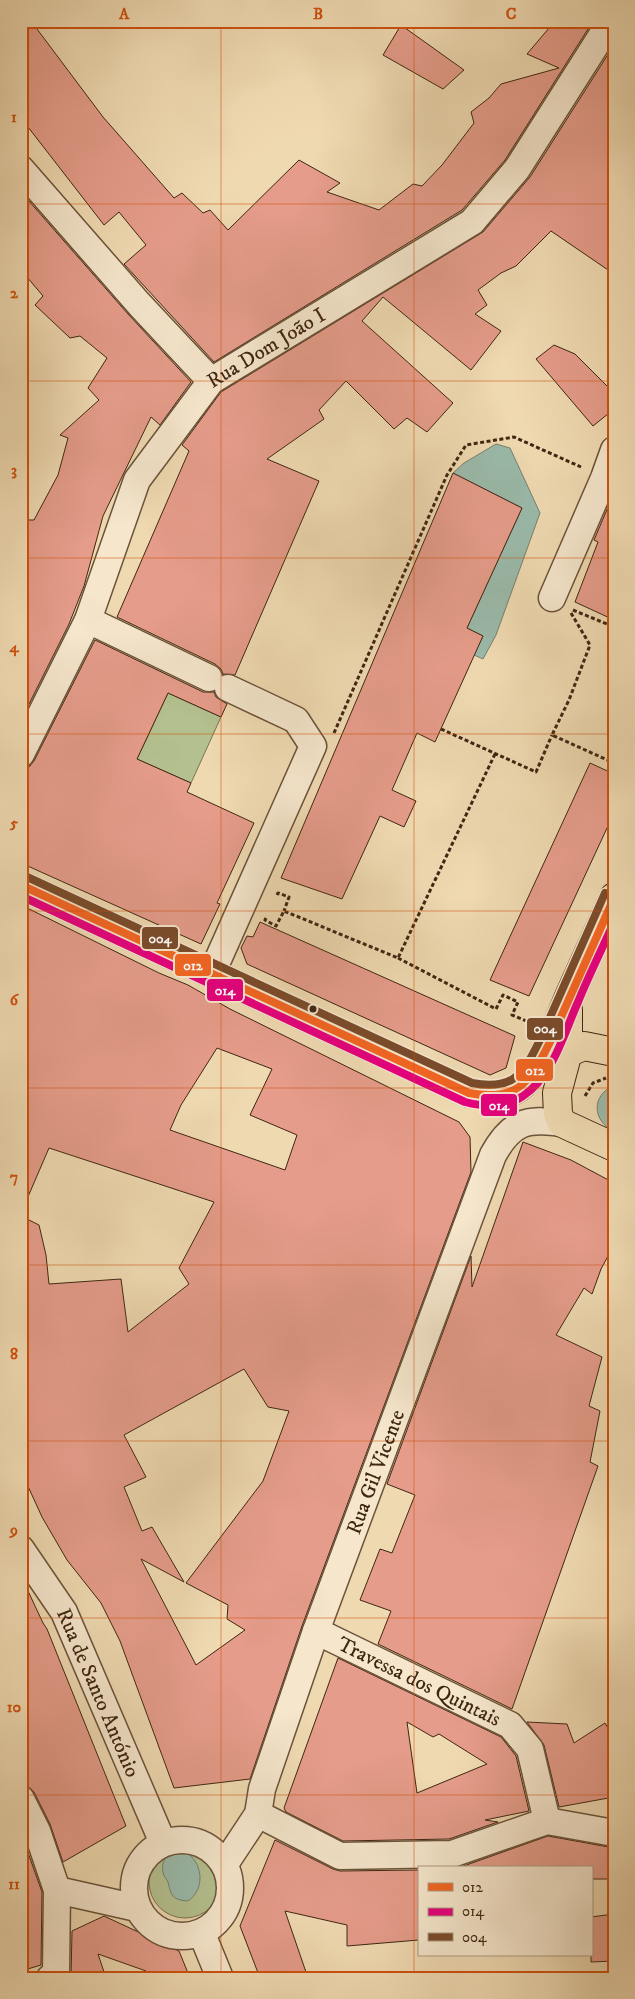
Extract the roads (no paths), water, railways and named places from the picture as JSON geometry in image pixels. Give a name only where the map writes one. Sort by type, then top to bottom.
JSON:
[{"type":"main road","points":[[21,884],[469,1092],[493,1098],[512,1091],[523,1084],[536,1068],[614,897]]},
{"type":"main road","points":[[568,1001],[568,1052],[557,1098],[558,1114],[562,1123],[614,1147]]},
{"type":"main road","points":[[536,1068],[584,1046],[614,1052]]},
{"type":"street","name":"Rua Dom João I","points":[[21,754],[88,620],[138,480],[211,381],[472,222],[517,169],[611,21]]},
{"type":"street","points":[[21,169],[139,304],[211,381]]},
{"type":"street","points":[[552,598],[604,478],[614,450]]},
{"type":"street","points":[[88,620],[296,720],[313,746],[212,973]]},
{"type":"street","name":"Rua Gil Vicente","points":[[225,1864],[258,1814],[262,1789],[316,1631],[493,1155],[499,1143],[509,1131],[524,1123],[539,1120],[562,1123]]},
{"type":"street","name":"Rua de Santo António","points":[[21,1549],[64,1612],[163,1843]]},
{"type":"street","name":"Travessa dos Quintais","points":[[316,1631],[510,1725],[530,1749],[547,1821]]},
{"type":"street","points":[[21,1799],[38,1831],[57,1890],[56,1973],[50,1978]]},
{"type":"street","points":[[258,1814],[340,1856],[452,1854],[547,1821],[614,1833]]},
{"type":"street","points":[[180,1839],[198,1842],[214,1851],[225,1864],[231,1882],[229,1900],[221,1918],[202,1934],[187,1937],[167,1934],[149,1924],[137,1908],[133,1888],[137,1869],[148,1854],[163,1843],[180,1839]]},
{"type":"street","points":[[57,1890],[137,1908]]},
{"type":"street","points":[[202,1934],[220,1978]]}]
